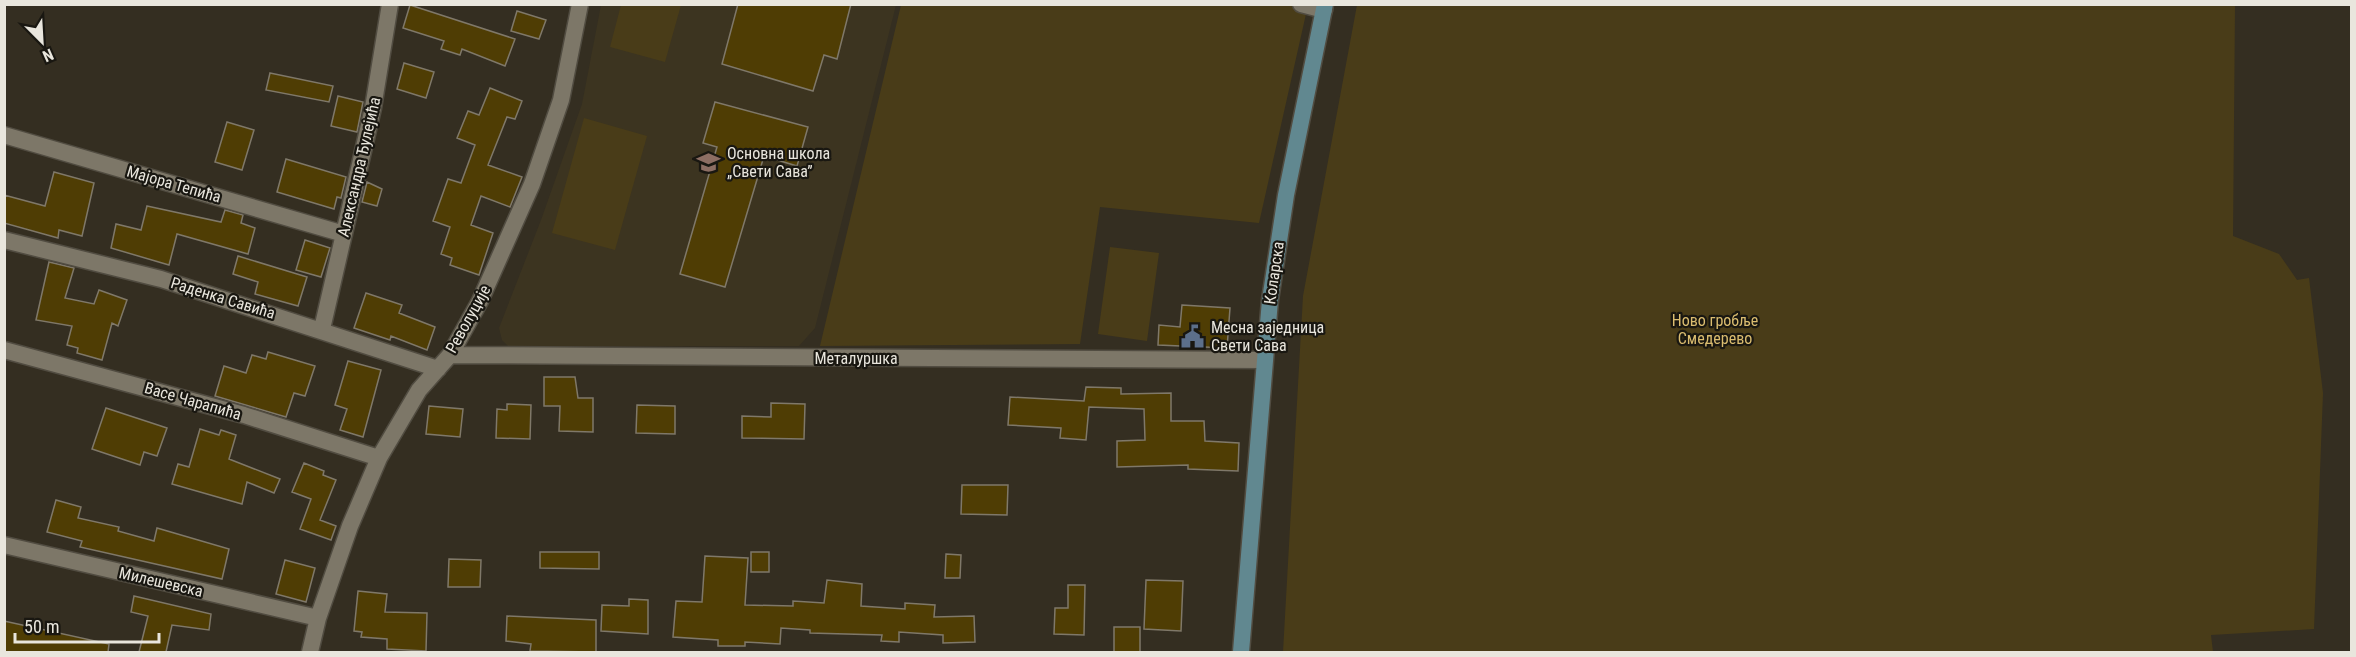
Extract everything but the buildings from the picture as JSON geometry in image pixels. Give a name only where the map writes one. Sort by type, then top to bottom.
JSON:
[{"type":"main road","name":"Коларска","points":[[1241,652],[1263,360],[1286,195],[1325,7]]},
{"type":"street","name":"Александра Ђулејића","points":[[322,329],[373,108],[390,4]]},
{"type":"street","name":"Револуције","points":[[310,652],[318,618],[350,526],[379,458],[419,390],[450,355],[480,301],[532,184],[561,100],[580,4]]},
{"type":"street","points":[[1301,4],[1325,7]]},
{"type":"street","name":"Мајора Тепића","points":[[4,135],[344,234]]},
{"type":"street","name":"Раденка Савића","points":[[4,240],[161,279],[322,329],[376,350],[438,369]]},
{"type":"street","name":"Васе Чарапића","points":[[4,350],[244,416],[379,458]]},
{"type":"street","name":"Металуршка","points":[[450,355],[1263,360]]},
{"type":"street","name":"Милешевска","points":[[4,545],[318,618]]},
{"type":"shaded area","name":"Основна школа „Свети Сава”","points":[[601,5],[896,5],[815,328],[799,346],[508,346],[502,340],[499,328],[541,220],[582,104]]},
{"type":"green space","points":[[621,5],[681,5],[665,62],[610,47]]},
{"type":"green space","points":[[901,5],[1308,5],[1259,223],[1100,207],[1080,344],[820,346]]},
{"type":"green space","name":"Ново гробље Смедерево","points":[[1357,5],[2235,5],[2233,236],[2279,254],[2297,280],[2309,278],[2323,393],[2314,629],[2211,635],[2213,652],[1283,652],[1303,296]]},
{"type":"green space","points":[[584,118],[647,136],[615,250],[552,233]]},
{"type":"green space","points":[[1110,247],[1159,253],[1147,341],[1098,334]]},
{"type":"place","name":"Основна школа „Свети Сава”","points":[[709,162]]},
{"type":"place","name":"Месна заједница Свети Сава","points":[[1193,336]]}]
